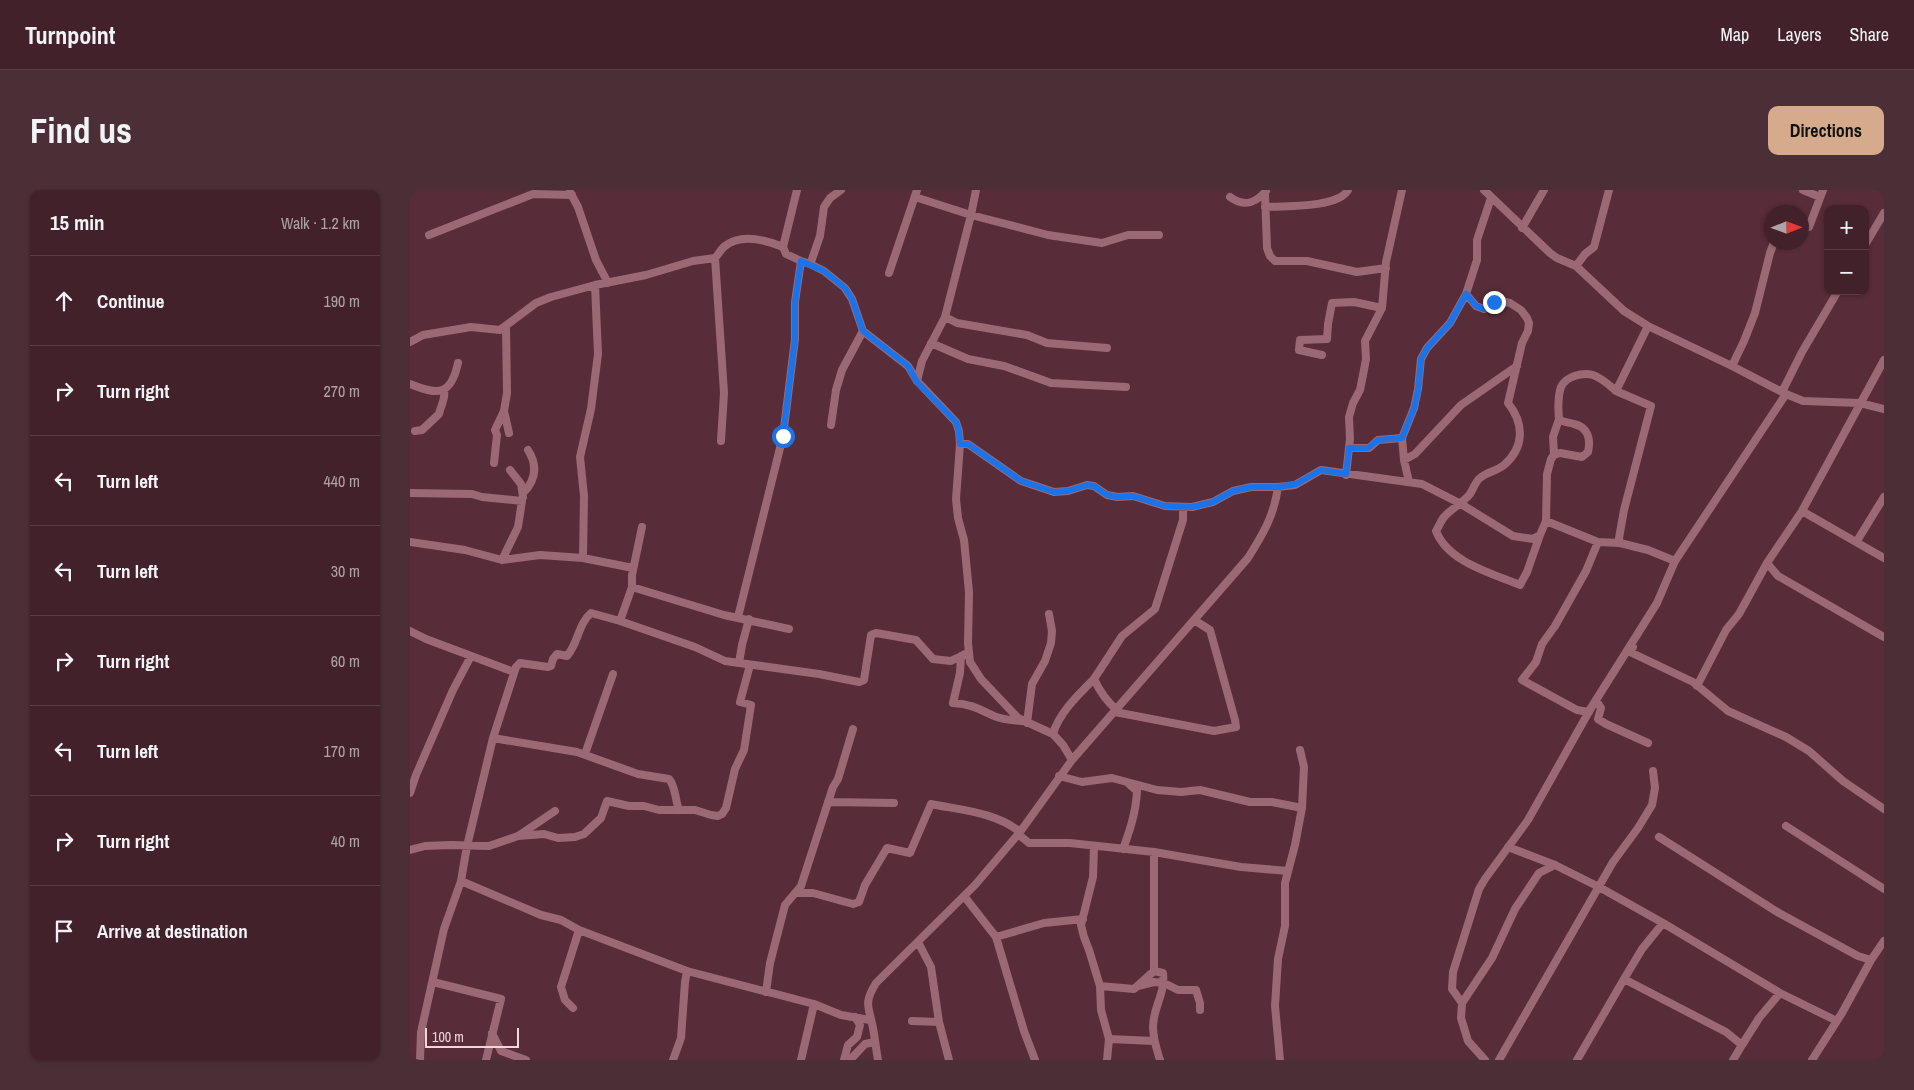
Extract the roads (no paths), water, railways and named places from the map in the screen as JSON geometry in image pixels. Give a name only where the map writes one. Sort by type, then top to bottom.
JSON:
[{"type":"street","points":[[797,190],[783,247],[786,254],[824,271],[845,288],[852,299],[863,331],[908,366],[917,382],[956,422],[959,431],[960,444],[956,499],[958,518],[964,540],[969,592],[965,654],[953,703],[967,704],[987,711],[995,717],[1024,722],[1053,734],[1063,745],[1072,760]]},
{"type":"street","points":[[810,264],[820,236],[824,207],[830,198],[841,190]]},
{"type":"street","points":[[917,382],[922,361],[945,317],[972,216],[976,190]]},
{"type":"street","points":[[1266,207],[1314,204],[1340,198],[1348,190]]},
{"type":"street","points":[[1346,474],[1349,448],[1349,417],[1353,403],[1360,390],[1366,359],[1365,341],[1382,308],[1386,268],[1402,190]]},
{"type":"street","points":[[1484,190],[1522,228],[1557,258],[1576,266],[1624,311],[1648,326],[1804,401],[1860,404],[1884,409]]},
{"type":"street","points":[[1522,228],[1544,190]]},
{"type":"street","points":[[1576,266],[1585,254],[1594,247],[1609,190]]},
{"type":"street","points":[[1803,190],[1822,193],[1809,225]]},
{"type":"street","points":[[429,234],[533,194],[571,192],[596,260],[608,283]]},
{"type":"street","points":[[1266,192],[1267,248],[1270,256],[1275,260],[1307,261],[1357,272],[1386,268]]},
{"type":"street","points":[[1230,197],[1238,203],[1246,204],[1256,202],[1266,192]]},
{"type":"street","points":[[889,273],[916,194],[972,216],[1048,235],[1102,243],[1128,236],[1159,235]]},
{"type":"street","points":[[1409,482],[1402,438],[1414,408],[1421,359],[1427,348],[1450,323],[1466,294],[1477,260],[1477,240],[1491,198]]},
{"type":"street","points":[[1869,238],[1884,213]]},
{"type":"street","points":[[721,441],[724,393],[716,258],[725,246],[738,240],[766,240],[783,247]]},
{"type":"street","points":[[1732,366],[1755,313],[1771,250]]},
{"type":"street","points":[[410,342],[423,335],[471,327],[500,330],[536,303],[551,297],[595,285],[646,275],[693,261],[716,258]]},
{"type":"street","points":[[738,617],[783,436],[795,339],[795,302],[801,261]]},
{"type":"street","points":[[583,558],[584,496],[580,457],[591,409],[598,354],[595,285]]},
{"type":"street","points":[[1466,294],[1476,306],[1484,309],[1492,306],[1497,300],[1510,303],[1521,310],[1527,318],[1528,331],[1522,343],[1508,403],[1516,412],[1520,424],[1518,444],[1505,464],[1496,470],[1484,474],[1476,481],[1470,494],[1445,517],[1436,531],[1440,541],[1459,559],[1520,585],[1527,572],[1546,521],[1548,474],[1551,459],[1554,455],[1553,437],[1559,419],[1561,387],[1573,376],[1591,374],[1605,381],[1616,391],[1651,406],[1624,510],[1619,538],[1620,543]]},
{"type":"street","points":[[1836,295],[1802,352],[1784,393],[1675,561],[1657,603],[1630,652],[1687,679],[1728,711],[1786,737],[1809,751],[1844,781],[1884,809]]},
{"type":"street","points":[[1322,355],[1299,350],[1300,340],[1327,339],[1332,303],[1354,302],[1382,308]]},
{"type":"street","points":[[945,317],[957,323],[1027,335],[1047,343],[1107,348]]},
{"type":"street","points":[[494,463],[497,435],[495,430],[504,411],[507,393],[506,326]]},
{"type":"street","points":[[1616,391],[1648,326]]},
{"type":"street","points":[[831,425],[836,390],[842,370],[863,331]]},
{"type":"street","points":[[931,342],[968,359],[1004,366],[1051,383],[1126,387]]},
{"type":"street","points":[[1697,686],[1726,630],[1739,614],[1767,563],[1802,511],[1884,360]]},
{"type":"street","points":[[410,384],[436,391],[444,390],[450,386],[455,378],[458,363]]},
{"type":"street","points":[[1404,460],[1415,454],[1461,405],[1517,366]]},
{"type":"street","points":[[415,431],[422,430],[440,414],[442,402],[445,398],[444,390]]},
{"type":"street","points":[[504,411],[509,433]]},
{"type":"street","points":[[1554,455],[1582,457],[1588,452],[1590,446],[1587,431],[1581,426],[1562,422],[1559,419]]},
{"type":"street","points":[[1349,448],[1368,448],[1378,440],[1402,438]]},
{"type":"street","points":[[960,444],[968,444],[1021,481],[1054,492],[1068,491],[1087,485],[1094,486],[1107,495],[1118,497],[1133,496],[1165,506],[1183,507],[1213,502],[1233,491],[1251,487],[1278,487],[1296,484],[1321,470],[1422,484],[1461,504],[1513,536],[1533,539],[1540,535]]},
{"type":"street","points":[[523,498],[531,485],[535,468],[533,458],[528,450]]},
{"type":"street","points":[[502,560],[518,527],[523,498],[521,484],[510,470]]},
{"type":"street","points":[[878,1060],[867,1011],[870,992],[876,983],[964,896],[1019,833],[1072,760],[1248,558],[1276,506],[1278,487]]},
{"type":"street","points":[[410,493],[472,494],[482,497],[523,498]]},
{"type":"street","points":[[1857,541],[1884,497]]},
{"type":"street","points":[[1053,734],[1055,726],[1076,696],[1094,679],[1122,636],[1156,608],[1167,567],[1183,520],[1183,507]]},
{"type":"street","points":[[1802,511],[1884,558]]},
{"type":"street","points":[[1546,521],[1598,542],[1620,543],[1648,550],[1675,561]]},
{"type":"street","points":[[620,620],[632,587],[633,568],[642,527]]},
{"type":"street","points":[[410,542],[464,550],[502,560],[540,555],[583,558],[633,568]]},
{"type":"street","points":[[1589,712],[1577,710],[1522,680],[1536,662],[1542,644],[1555,626],[1586,571],[1598,542]]},
{"type":"street","points":[[1767,563],[1774,574],[1884,637]]},
{"type":"street","points":[[1758,578],[1774,574]]},
{"type":"street","points":[[632,587],[724,615],[789,629]]},
{"type":"street","points":[[1462,1003],[1452,989],[1453,972],[1479,889],[1528,820],[1596,700],[1657,603]]},
{"type":"street","points":[[420,1060],[421,1032],[444,929],[461,881],[467,846],[493,738],[514,672],[520,663],[548,668],[557,654],[567,656],[572,651],[584,621],[591,613],[620,620],[695,647],[725,661],[819,674],[860,682],[864,680],[871,635],[876,633],[916,640],[933,659],[951,661],[965,654]]},
{"type":"street","points":[[1024,722],[1032,684],[1045,661],[1051,643],[1052,631],[1049,614]]},
{"type":"street","points":[[739,663],[749,619]]},
{"type":"street","points":[[1094,679],[1101,694],[1116,711],[1214,731],[1236,727],[1236,720],[1210,630],[1194,620]]},
{"type":"street","points":[[410,630],[426,639],[514,672]]},
{"type":"street","points":[[965,654],[977,674],[1024,722]]},
{"type":"street","points":[[410,793],[453,690],[471,656]]},
{"type":"street","points":[[951,661],[960,670]]},
{"type":"street","points":[[410,850],[425,846],[489,846],[518,836],[544,834],[558,838],[575,838],[584,834],[601,818],[607,801],[659,810],[695,810],[718,816],[726,808],[735,769],[744,750],[751,706],[740,702],[750,665]]},
{"type":"street","points":[[585,754],[613,674]]},
{"type":"street","points":[[1596,700],[1601,708],[1598,719],[1648,743]]},
{"type":"street","points":[[766,992],[770,963],[785,905],[801,886],[828,802],[838,780],[853,729]]},
{"type":"street","points":[[493,738],[585,754],[638,774],[669,779],[674,786],[679,810]]},
{"type":"street","points":[[1280,1060],[1274,1006],[1278,959],[1285,926],[1285,883],[1302,808],[1304,775],[1300,750]]},
{"type":"street","points":[[1499,1060],[1613,862],[1652,805],[1655,788],[1653,771]]},
{"type":"street","points":[[1059,776],[1082,782],[1112,778],[1157,790],[1182,792],[1200,790],[1250,802],[1272,802],[1302,808]]},
{"type":"street","points":[[1123,849],[1132,827],[1137,791],[1128,782]]},
{"type":"street","points":[[828,802],[894,803]]},
{"type":"street","points":[[796,893],[814,893],[853,904],[859,902],[865,884],[886,848],[910,854],[931,804],[994,817],[1012,824],[1030,843],[1070,843],[1154,852],[1241,867],[1288,871]]},
{"type":"street","points":[[518,836],[554,811]]},
{"type":"street","points":[[1786,826],[1884,889]]},
{"type":"street","points":[[1659,837],[1779,914],[1858,956],[1872,960]]},
{"type":"street","points":[[1094,846],[1093,877],[1082,924],[1084,937],[1092,956],[1100,986],[1101,1010],[1109,1039],[1107,1060]]},
{"type":"street","points":[[1508,847],[1555,865],[1599,887],[1663,922],[1780,993],[1837,1021]]},
{"type":"street","points":[[1100,986],[1134,989],[1154,971],[1154,852]]},
{"type":"street","points":[[1485,1060],[1468,1041],[1461,1018],[1462,1003],[1492,958],[1515,910],[1539,873],[1555,865]]},
{"type":"street","points":[[461,881],[541,915],[561,920],[578,930],[687,971],[814,1004],[841,1015],[870,1020]]},
{"type":"street","points":[[964,896],[996,936],[1024,1031],[1035,1060]]},
{"type":"street","points":[[996,936],[1044,923],[1082,919]]},
{"type":"street","points":[[1577,1060],[1642,949],[1663,922]]},
{"type":"street","points":[[573,1008],[565,1000],[561,988],[578,930]]},
{"type":"street","points":[[1812,1060],[1884,941]]},
{"type":"street","points":[[918,942],[931,967],[939,1022],[949,1060]]},
{"type":"street","points":[[673,1060],[681,1038],[687,971]]},
{"type":"street","points":[[1154,971],[1163,973],[1164,983],[1153,1019],[1154,1041],[1160,1060]]},
{"type":"street","points":[[1624,979],[1726,1032],[1742,1045]]},
{"type":"street","points":[[433,982],[501,998],[486,1060]]},
{"type":"street","points":[[1137,986],[1154,982],[1164,983],[1178,990],[1196,990],[1200,1010]]},
{"type":"street","points":[[1734,1060],[1759,1018],[1780,993]]},
{"type":"street","points":[[801,1060],[814,1004]]},
{"type":"street","points":[[844,1060],[848,1045],[857,1037],[859,1032],[860,1025],[855,1017]]},
{"type":"street","points":[[912,1021],[939,1022]]},
{"type":"street","points":[[492,1033],[501,1051],[526,1060]]},
{"type":"street","points":[[1109,1039],[1154,1041]]},
{"type":"street","points":[[850,1060],[864,1044],[875,1042]]}]
